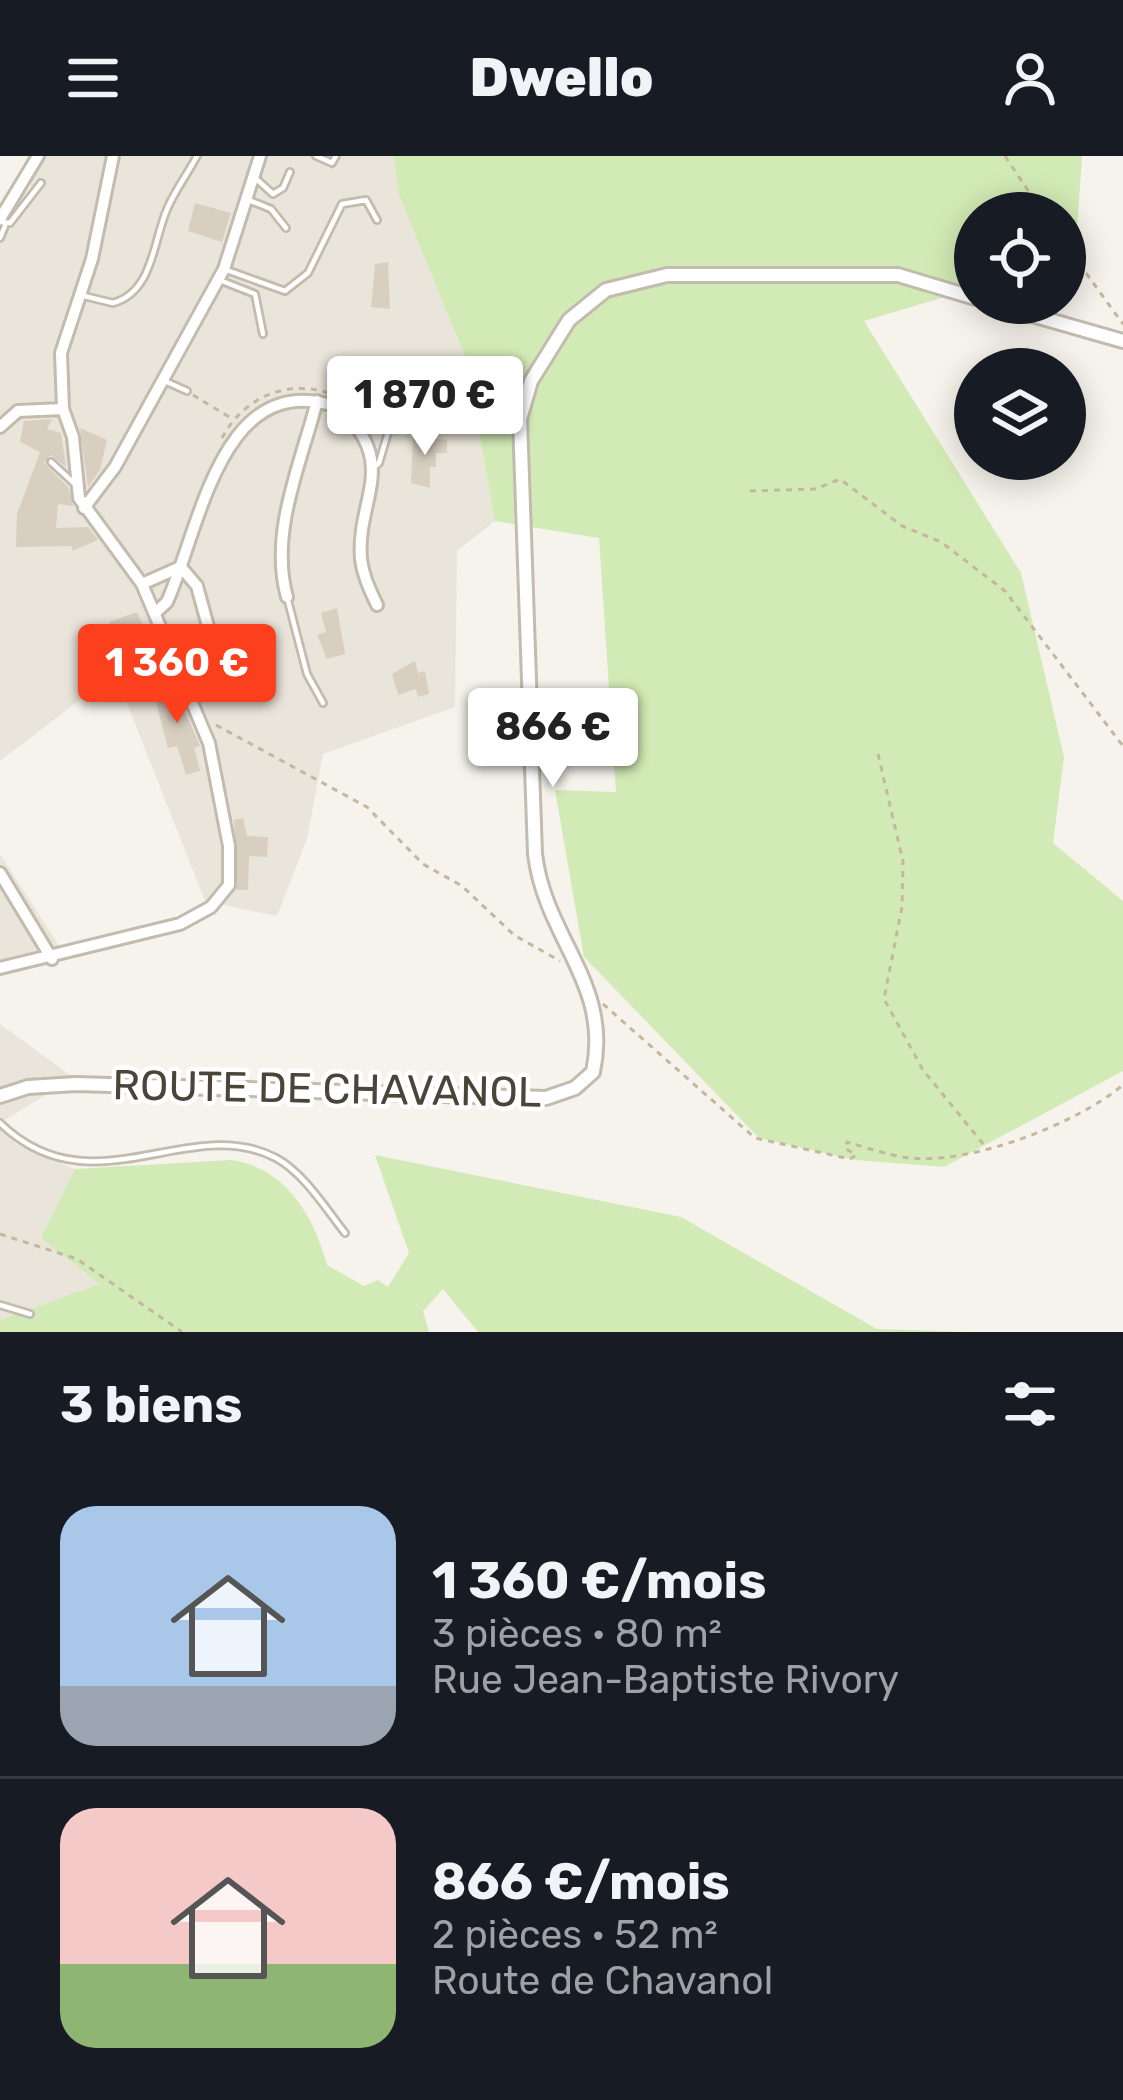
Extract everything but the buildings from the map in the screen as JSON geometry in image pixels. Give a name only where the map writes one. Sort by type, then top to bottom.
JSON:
[{"type":"street","points":[[2,222],[38,156]]},
{"type":"street","points":[[0,968],[52,959],[180,924],[227,891],[229,846],[203,728],[142,584],[84,508],[76,485],[73,437],[63,409],[62,353],[113,156]]},
{"type":"street","points":[[84,508],[115,467],[220,274],[260,156]]},
{"type":"street","name":"ROUTE DE CHAVANOL","points":[[0,1096],[28,1087],[76,1084],[546,1098],[575,1088],[593,1072],[597,1012],[540,895],[531,814],[520,419],[531,381],[569,320],[607,290],[668,275],[898,275],[954,292]]},
{"type":"street","points":[[1064,324],[1123,341]]},
{"type":"street","points":[[287,597],[279,569],[280,542],[317,401]]},
{"type":"street","points":[[154,613],[167,602],[242,425],[271,404],[317,401],[338,407],[352,422],[372,469],[371,506],[361,555],[377,605]]},
{"type":"street","points":[[0,427],[18,411],[63,409]]},
{"type":"street","points":[[142,584],[181,566]]},
{"type":"street","points":[[181,566],[197,586],[224,685]]},
{"type":"street","points":[[0,873],[52,959]]},
{"type":"lane","points":[[80,295],[113,303],[133,293],[152,259],[166,210],[197,156]]},
{"type":"lane","points":[[316,156],[332,163],[337,156]]},
{"type":"lane","points":[[253,176],[273,194],[284,188],[290,172]]},
{"type":"lane","points":[[0,238],[2,222],[41,183]]},
{"type":"lane","points":[[246,200],[267,207],[286,228]]},
{"type":"lane","points":[[220,274],[285,292],[308,273],[342,204],[366,200],[377,220]]},
{"type":"lane","points":[[220,274],[255,294],[263,334]]},
{"type":"lane","points":[[372,469],[379,463],[404,378],[414,375],[424,382]]},
{"type":"lane","points":[[161,380],[187,391]]},
{"type":"lane","points":[[51,462],[76,485]]},
{"type":"lane","points":[[287,597],[307,674],[323,703]]},
{"type":"lane","points":[[0,1123],[31,1147],[71,1163],[197,1150],[262,1153],[291,1170],[345,1233]]},
{"type":"lane","points":[[0,1305],[30,1314]]},
{"type":"path","points":[[1005,156],[1029,192]]},
{"type":"path","points":[[1086,273],[1123,324]]},
{"type":"path","points":[[187,391],[242,425]]},
{"type":"path","points":[[750,491],[816,489],[840,479],[902,526],[941,542],[1005,591],[1123,746]]},
{"type":"path","points":[[203,728],[217,725],[239,734],[367,807],[412,854],[462,886],[514,935],[578,969]]},
{"type":"path","points":[[878,754],[903,861],[902,907],[884,999],[923,1070],[985,1146]]},
{"type":"path","points":[[591,998],[633,1026],[755,1138],[850,1159],[856,1155],[843,1145],[847,1142],[907,1158],[948,1156],[985,1146],[1052,1127],[1123,1085]]},
{"type":"path","points":[[0,1234],[77,1259],[182,1332]]},
{"type":"shaded area","points":[[44,156],[394,156],[398,193],[466,359],[495,521],[457,551],[455,707],[323,754],[307,839],[277,916],[205,901],[115,673],[0,761],[0,228],[29,189]]},
{"type":"shaded area","points":[[0,854],[63,952],[0,967]]},
{"type":"shaded area","points":[[0,1024],[74,1078],[3,1121],[16,1144],[75,1169],[101,1284],[0,1320]]},
{"type":"green space","points":[[394,156],[1082,156],[1080,192],[954,192],[954,294],[864,321],[954,465],[954,480],[963,480],[1021,573],[1064,757],[1053,843],[1123,901],[1123,1071],[944,1167],[855,1160],[759,1138],[584,957],[555,790],[616,792],[599,538],[495,521],[466,359],[398,193]]},
{"type":"green space","points":[[375,1155],[681,1217],[877,1329],[968,1332],[478,1332],[443,1289],[423,1311],[429,1332],[0,1332],[0,1320],[100,1284],[41,1238],[75,1169],[231,1160],[250,1164],[294,1196],[314,1228],[327,1265],[364,1286],[378,1280],[388,1287],[409,1253]]}]
